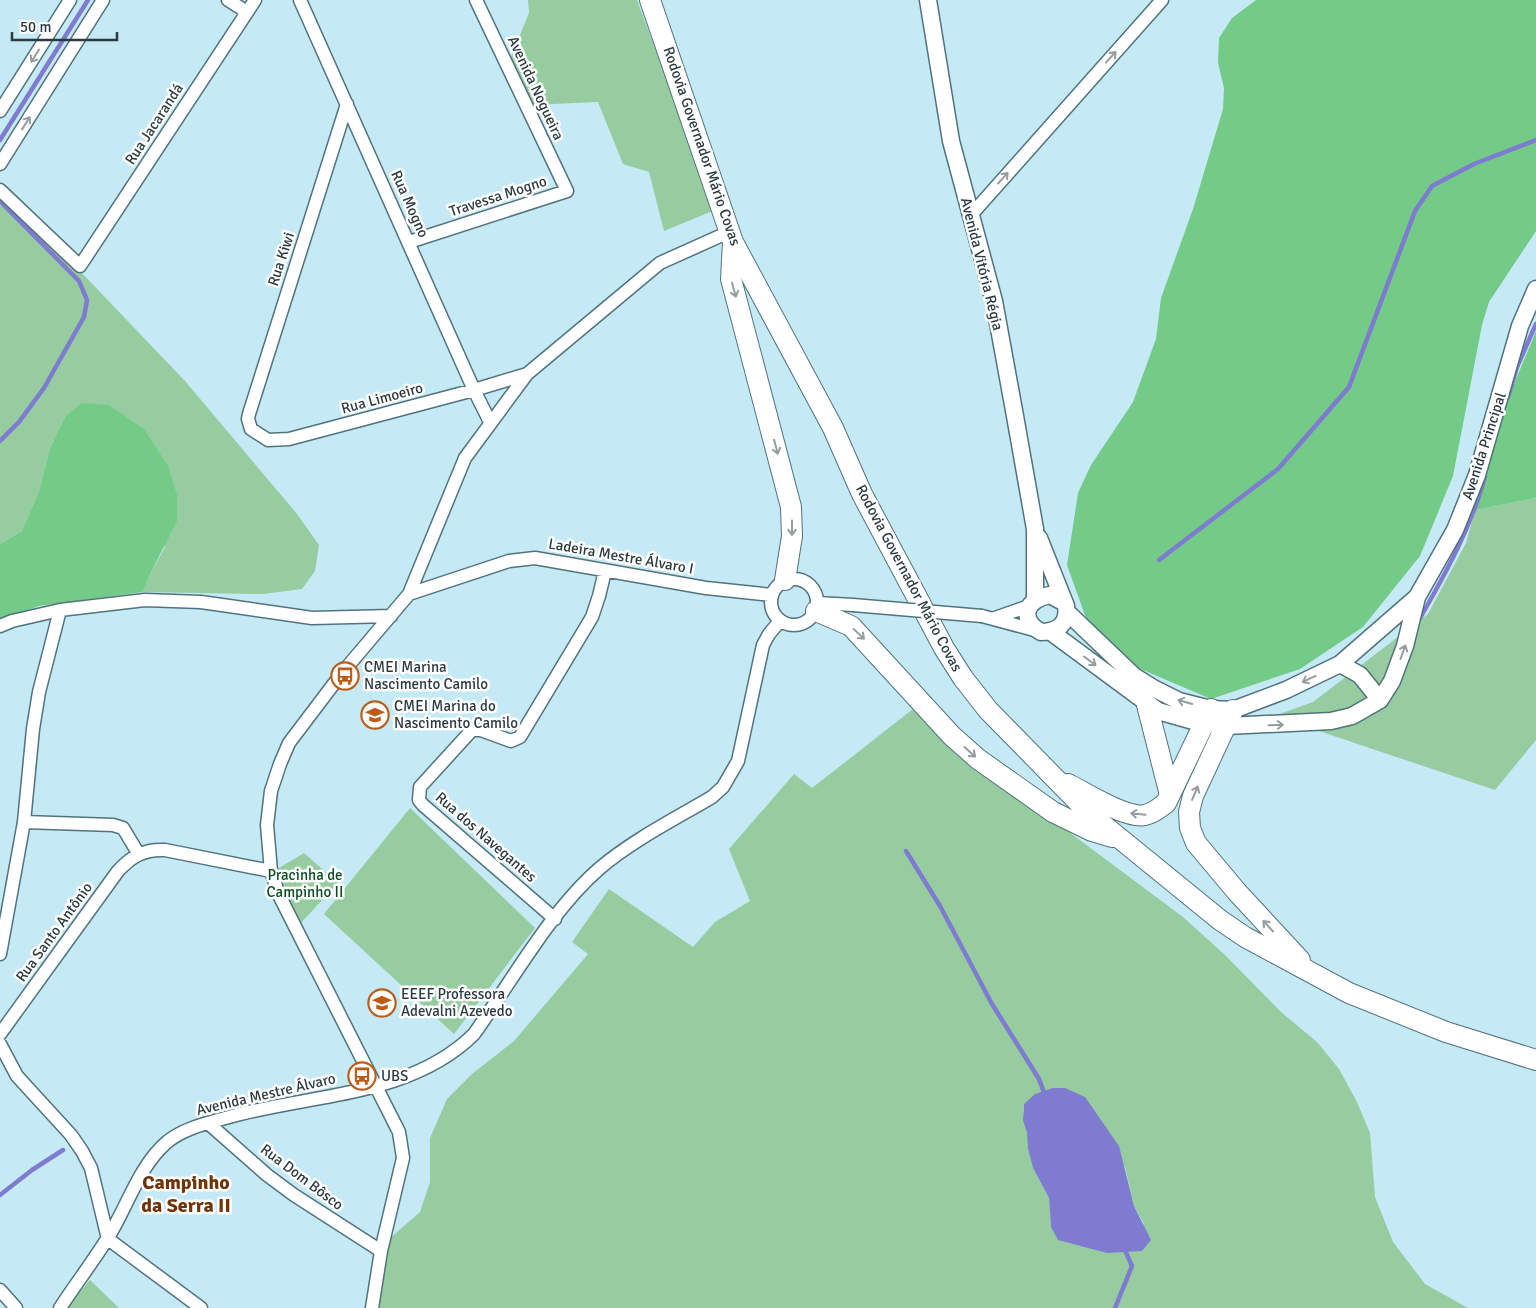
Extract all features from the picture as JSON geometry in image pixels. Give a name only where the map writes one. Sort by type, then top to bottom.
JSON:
[{"type":"main road","name":"Rodovia Governador Mário Covas","points":[[650,0],[731,237],[833,428],[862,494],[944,648],[963,678],[988,710],[1053,776],[1121,840],[1220,920],[1349,993],[1446,1032],[1536,1060]]},
{"type":"main road","points":[[731,237],[731,278],[791,507],[792,536],[785,580]]},
{"type":"main road","points":[[817,607],[851,626],[952,736],[1009,782],[1071,822],[1121,840]]},
{"type":"main road","points":[[1147,705],[1170,795]]},
{"type":"main road","points":[[1053,776],[1126,813],[1144,816],[1156,812],[1166,803],[1208,717]]},
{"type":"main road","points":[[1230,718],[1193,796],[1189,812],[1190,828],[1196,843],[1237,892],[1314,974]]},
{"type":"street","points":[[0,112],[70,0]]},
{"type":"street","points":[[0,164],[103,0]]},
{"type":"street","points":[[228,0],[247,12]]},
{"type":"street","name":"Rua Jacarandá","points":[[0,190],[80,266],[255,0]]},
{"type":"street","name":"Rua Mogno","points":[[300,0],[490,422]]},
{"type":"street","name":"Avenida Nogueira","points":[[476,0],[567,191]]},
{"type":"street","name":"Avenida Vitória Régia","points":[[928,0],[951,141],[994,301],[1035,529],[1066,607]]},
{"type":"street","points":[[971,215],[1162,0]]},
{"type":"street","name":"Rua Kiwi","points":[[248,425],[249,414],[347,104]]},
{"type":"street","name":"Travessa Mogno","points":[[409,242],[567,191]]},
{"type":"street","points":[[372,1308],[381,1251],[403,1158],[399,1132],[279,895],[271,871],[267,826],[271,791],[290,743],[342,673],[409,594],[465,458],[527,374],[660,262],[731,237]]},
{"type":"street","name":"Avenida Principal","points":[[1230,718],[1331,721],[1352,716],[1380,700],[1392,681],[1405,646],[1417,597],[1454,530],[1477,475],[1520,326],[1536,289]]},
{"type":"street","name":"Rua Limoeiro","points":[[248,425],[268,440],[283,440],[474,390],[527,374]]},
{"type":"street","name":"Avenida Vitória Régia","points":[[1032,603],[1035,529]]},
{"type":"street","name":"Ladeira Mestre Álvaro I","points":[[409,594],[501,564],[535,558],[706,588],[772,595]]},
{"type":"street","name":"Rua dos Navegantes","points":[[554,919],[423,805],[418,795],[420,788],[472,730],[481,730],[510,741],[520,737],[592,617],[605,570]]},
{"type":"street","points":[[797,579],[805,581],[814,590],[817,607],[804,624],[796,626],[780,621],[772,611],[772,595],[778,584],[785,580],[797,579]]},
{"type":"street","points":[[988,617],[1032,603],[1050,595],[1066,607],[1134,676],[1208,717]]},
{"type":"street","name":"Avenida Principal","points":[[1230,718],[1340,664],[1417,597]]},
{"type":"street","points":[[0,626],[12,621],[60,610],[146,600],[201,602],[312,618],[391,616]]},
{"type":"street","points":[[1032,603],[1027,614],[1029,622],[1046,632],[1147,705],[1168,715],[1230,718]]},
{"type":"street","points":[[817,607],[853,605],[988,617],[1046,632],[1060,628],[1065,620],[1066,607]]},
{"type":"street","points":[[0,954],[24,822],[33,729],[39,692],[60,610]]},
{"type":"street","name":"Avenida Mestre Álvaro","points":[[60,1308],[108,1239],[140,1178],[166,1143],[183,1132],[239,1114],[376,1086],[435,1064],[461,1047],[474,1034],[554,919],[582,884],[619,853],[712,797],[723,787],[738,762],[763,645],[780,621]]},
{"type":"street","points":[[1340,664],[1360,675],[1380,700]]},
{"type":"street","points":[[24,822],[113,824],[123,828],[138,854],[150,850],[165,850],[271,871]]},
{"type":"street","name":"Rua Santo Antônio","points":[[0,1034],[118,871],[138,854]]},
{"type":"street","points":[[0,1044],[6,1060],[16,1076],[71,1135],[82,1151],[90,1168],[108,1239],[200,1308]]},
{"type":"street","name":"Rua Dom Bôsco","points":[[208,1123],[267,1175],[294,1195],[381,1251]]},
{"type":"street","points":[[0,1290],[16,1308]]},
{"type":"green space","points":[[528,0],[637,0],[715,210],[664,231],[649,172],[623,164],[598,102],[530,105],[511,57],[529,13]]},
{"type":"green space","points":[[1256,0],[1536,0],[1536,231],[1489,302],[1482,325],[1453,476],[1420,556],[1363,627],[1300,669],[1211,699],[1129,664],[1087,621],[1067,565],[1078,493],[1091,465],[1133,402],[1156,339],[1161,298],[1193,209],[1223,109],[1224,88],[1218,63],[1219,38],[1232,18]]},
{"type":"green space","points":[[0,199],[79,270],[185,381],[297,514],[319,545],[315,571],[302,589],[263,594],[143,592],[149,576],[165,547],[65,417],[50,448],[39,491],[22,531],[0,544]]},
{"type":"green space","points":[[1536,331],[1536,498],[1475,510],[1504,408]]},
{"type":"green space","points":[[82,403],[109,405],[144,429],[168,466],[177,495],[177,521],[143,592],[39,606],[0,621],[0,544],[22,531],[39,491],[50,448],[65,417]]},
{"type":"green space","points":[[1536,498],[1536,740],[1495,790],[1274,716],[1313,702],[1428,614],[1466,543],[1475,510]]},
{"type":"green space","points":[[913,709],[987,771],[1183,917],[1225,955],[1281,1012],[1317,1042],[1339,1069],[1357,1102],[1370,1133],[1375,1197],[1393,1242],[1425,1284],[1468,1308],[376,1308],[389,1239],[420,1212],[430,1182],[430,1138],[447,1099],[472,1074],[514,1041],[588,954],[572,942],[609,889],[693,947],[715,922],[750,901],[729,849],[794,774],[812,788]],"holes":[[[1035,1094],[1125,1167],[1134,1206],[1144,1224],[1051,1227],[1049,1198],[1033,1168],[1023,1111],[1024,1105]]]},
{"type":"green space","points":[[410,808],[535,928],[454,1034],[324,914]]},
{"type":"green space","name":"Pracinha de Campinho II","points":[[304,853],[338,883],[299,925],[274,871]]},
{"type":"green space","points":[[90,1280],[119,1308],[66,1308]]},
{"type":"shaded area","points":[[1053,1088],[1065,1088],[1085,1097],[1119,1146],[1134,1206],[1151,1240],[1142,1251],[1107,1253],[1058,1240],[1051,1227],[1049,1198],[1033,1168],[1023,1120],[1024,1104],[1035,1094]]},
{"type":"waterway","points":[[0,140],[88,0]]},
{"type":"waterway","points":[[1159,560],[1278,469],[1349,387],[1415,211],[1432,186],[1474,164],[1536,140]]},
{"type":"waterway","points":[[0,201],[79,281],[87,300],[84,317],[44,388],[19,422],[0,441]]},
{"type":"waterway","points":[[1508,397],[1517,367],[1536,324]]},
{"type":"waterway","points":[[1420,618],[1457,549],[1473,514],[1485,477]]},
{"type":"waterway","points":[[906,851],[940,906],[992,1004],[1039,1079],[1045,1095]]},
{"type":"waterway","points":[[0,1195],[32,1170],[63,1150]]},
{"type":"waterway","points":[[1115,1308],[1132,1266],[1124,1248]]},
{"type":"place","name":"CMEI Marina Nascimento Camilo","points":[[345,676]]},
{"type":"place","name":"CMEI Marina do Nascimento Camilo","points":[[375,715]]},
{"type":"place","name":"EEEF Professora Adevalni Azevedo","points":[[382,1003]]},
{"type":"place","name":"UBS","points":[[362,1076]]},
{"type":"district","name":"Campinho da Serra II","points":[[186,1194]]}]
